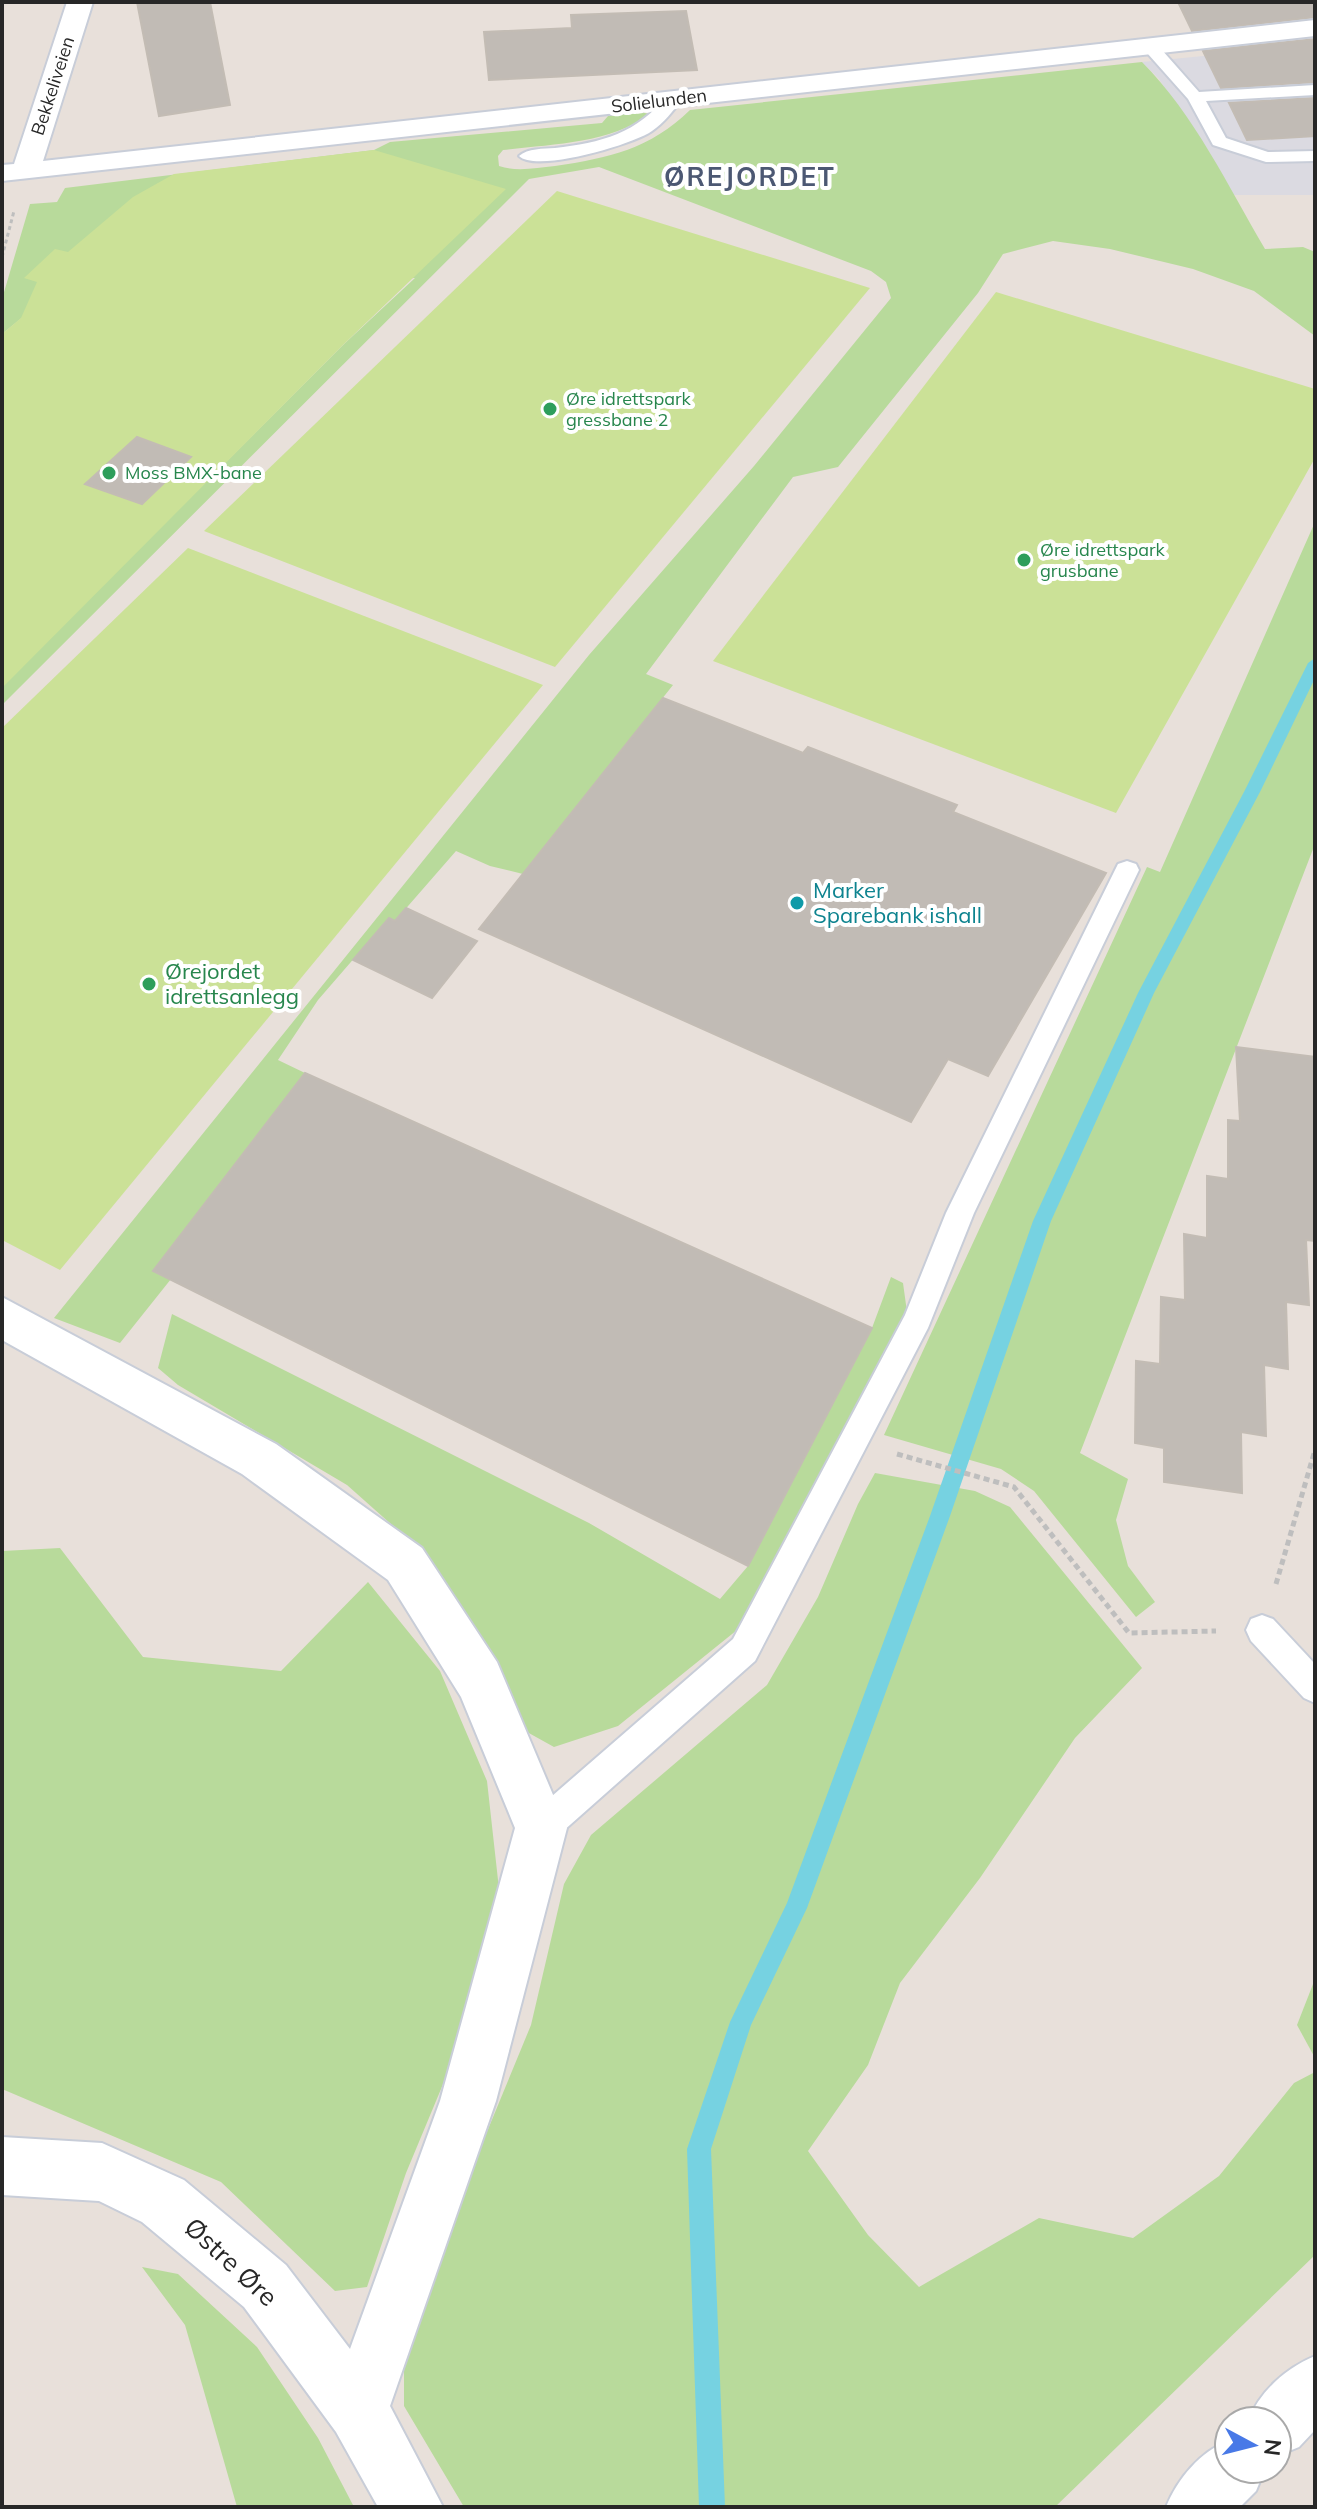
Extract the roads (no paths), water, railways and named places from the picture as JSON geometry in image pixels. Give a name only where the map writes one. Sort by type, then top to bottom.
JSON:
[{"type":"street","name":"Bekkeliveien","points":[[14,171],[80,2]]},
{"type":"street","name":"Solielunden","points":[[14,171],[86,166],[1315,28]]},
{"type":"street","points":[[2,1317],[259,1459],[405,1564],[479,1680],[541,1828],[468,2101],[358,2410]]},
{"type":"street","name":"Østre Øre","points":[[2,2166],[102,2172],[163,2201],[265,2286],[358,2410],[412,2507]]},
{"type":"street","points":[[1293,2409],[1315,2386]]},
{"type":"street","points":[[1197,2507],[1218,2485]]},
{"type":"lane","points":[[1148,45],[1195,97],[1219,141],[1240,151],[1266,157],[1315,156]]},
{"type":"lane","points":[[1195,97],[1315,90]]},
{"type":"lane","points":[[528,156],[576,151],[614,141],[662,118],[673,99]]},
{"type":"lane","points":[[541,1828],[744,1650],[918,1319],[950,1210],[1127,870]]},
{"type":"lane","points":[[1262,1630],[1315,1687]]},
{"type":"waterway","points":[[712,2507],[699,2149],[741,2022],[796,1908],[940,1516],[1042,1221],[1146,993],[1253,790],[1315,663]]},
{"type":"place","name":"Øre idrettspark gressbane 2","points":[[550,409]]},
{"type":"place","name":"Moss BMX-bane","points":[[109,473]]},
{"type":"place","name":"Øre idrettspark grusbane","points":[[1024,560]]},
{"type":"place","name":"Marker Sparebank ishall","points":[[797,903]]},
{"type":"place","name":"Ørejordet idrettsanlegg","points":[[149,984]]},
{"type":"district","name":"ØREJORDET","points":[[750,177]]}]
